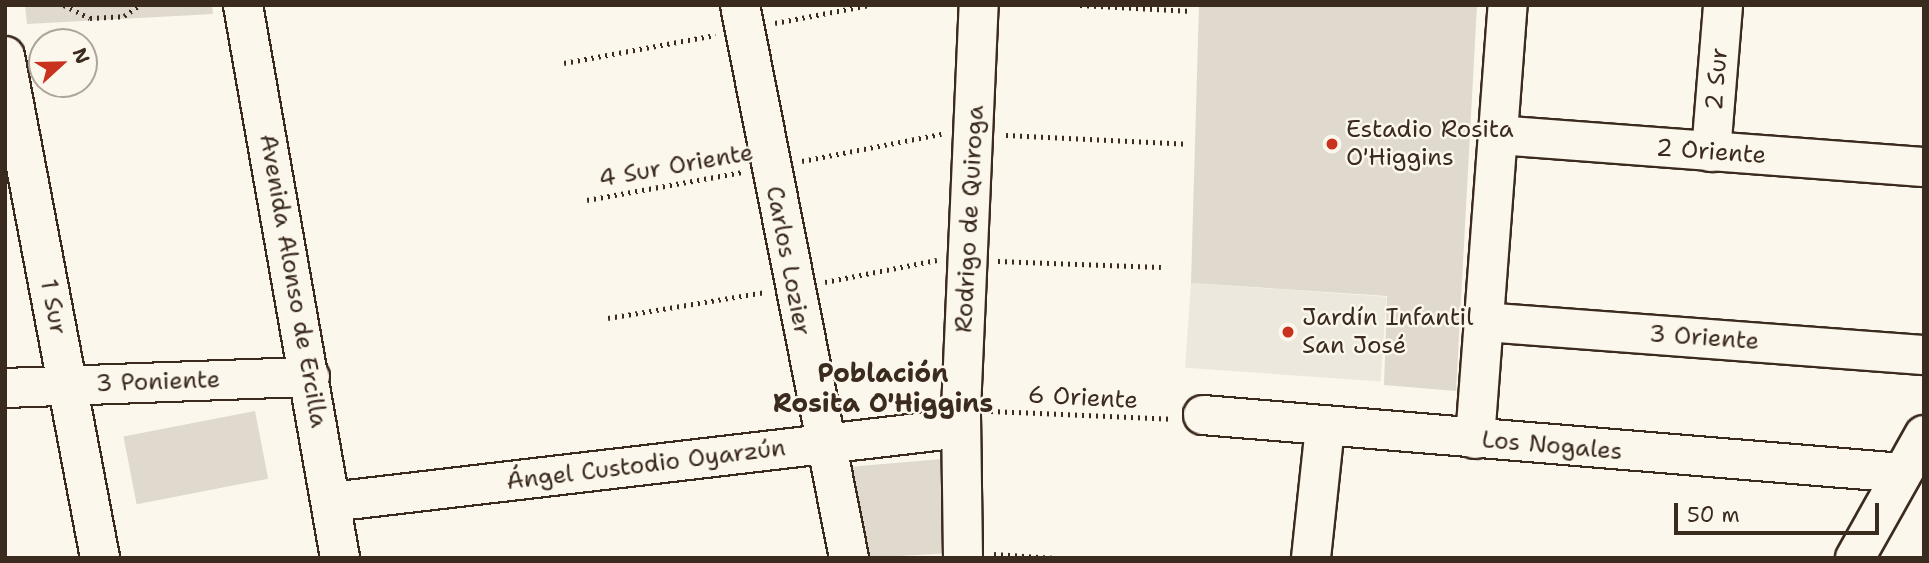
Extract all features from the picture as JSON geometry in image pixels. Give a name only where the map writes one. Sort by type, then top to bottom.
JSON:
[{"type":"street","name":"Avenida Alonso de Ercilla","points":[[243,5],[340,558]]},
{"type":"street","name":"Rodrigo de Quiroga","points":[[963,555],[961,419],[979,5]]},
{"type":"street","points":[[1475,439],[1508,5]]},
{"type":"street","name":"2 Sur","points":[[1711,152],[1724,5]]},
{"type":"street","name":"Carlos Lozier","points":[[742,17],[822,444],[849,558]]},
{"type":"street","name":"1 Sur","points":[[5,56],[100,558]]},
{"type":"street","name":"2 Oriente","points":[[1498,135],[1924,167]]},
{"type":"street","name":"3 Oriente","points":[[1484,322],[1924,355]]},
{"type":"street","name":"3 Poniente","points":[[5,388],[310,377]]},
{"type":"street","name":"Los Nogales","points":[[1203,415],[1902,473]]},
{"type":"street","name":"Ángel Custodio Oyarzún","points":[[331,502],[822,444],[961,419]]},
{"type":"street","points":[[1311,558],[1325,426]]},
{"type":"street","points":[[1855,558],[1924,435]]},
{"type":"path","points":[[64,5],[90,18],[124,16],[140,5]]},
{"type":"path","points":[[565,63],[742,17],[869,5]]},
{"type":"path","points":[[1080,5],[1192,11]]},
{"type":"path","name":"4 Sur Oriente","points":[[587,200],[770,167]]},
{"type":"path","points":[[608,318],[793,288]]},
{"type":"path","name":"6 Oriente","points":[[961,419],[1183,420],[1203,415]]},
{"type":"path","points":[[963,555],[1056,558]]},
{"type":"shaded area","points":[[25,5],[212,5],[213,14],[27,24]]},
{"type":"shaded area","name":"Estadio Rosita O'Higgins","points":[[1199,5],[1477,5],[1456,391],[1384,385],[1387,296],[1191,283]]},
{"type":"shaded area","name":"Jardín Infantil San José","points":[[1191,283],[1387,297],[1381,381],[1185,368]]},
{"type":"shaded area","points":[[255,411],[268,479],[137,504],[123,437]]},
{"type":"shaded area","points":[[954,458],[953,553],[863,558],[848,467]]},
{"type":"place","name":"Estadio Rosita O'Higgins","points":[[1332,144]]},
{"type":"place","name":"Jardín Infantil San José","points":[[1288,332]]},
{"type":"district","name":"Población Rosita O'Higgins","points":[[883,388]]}]
